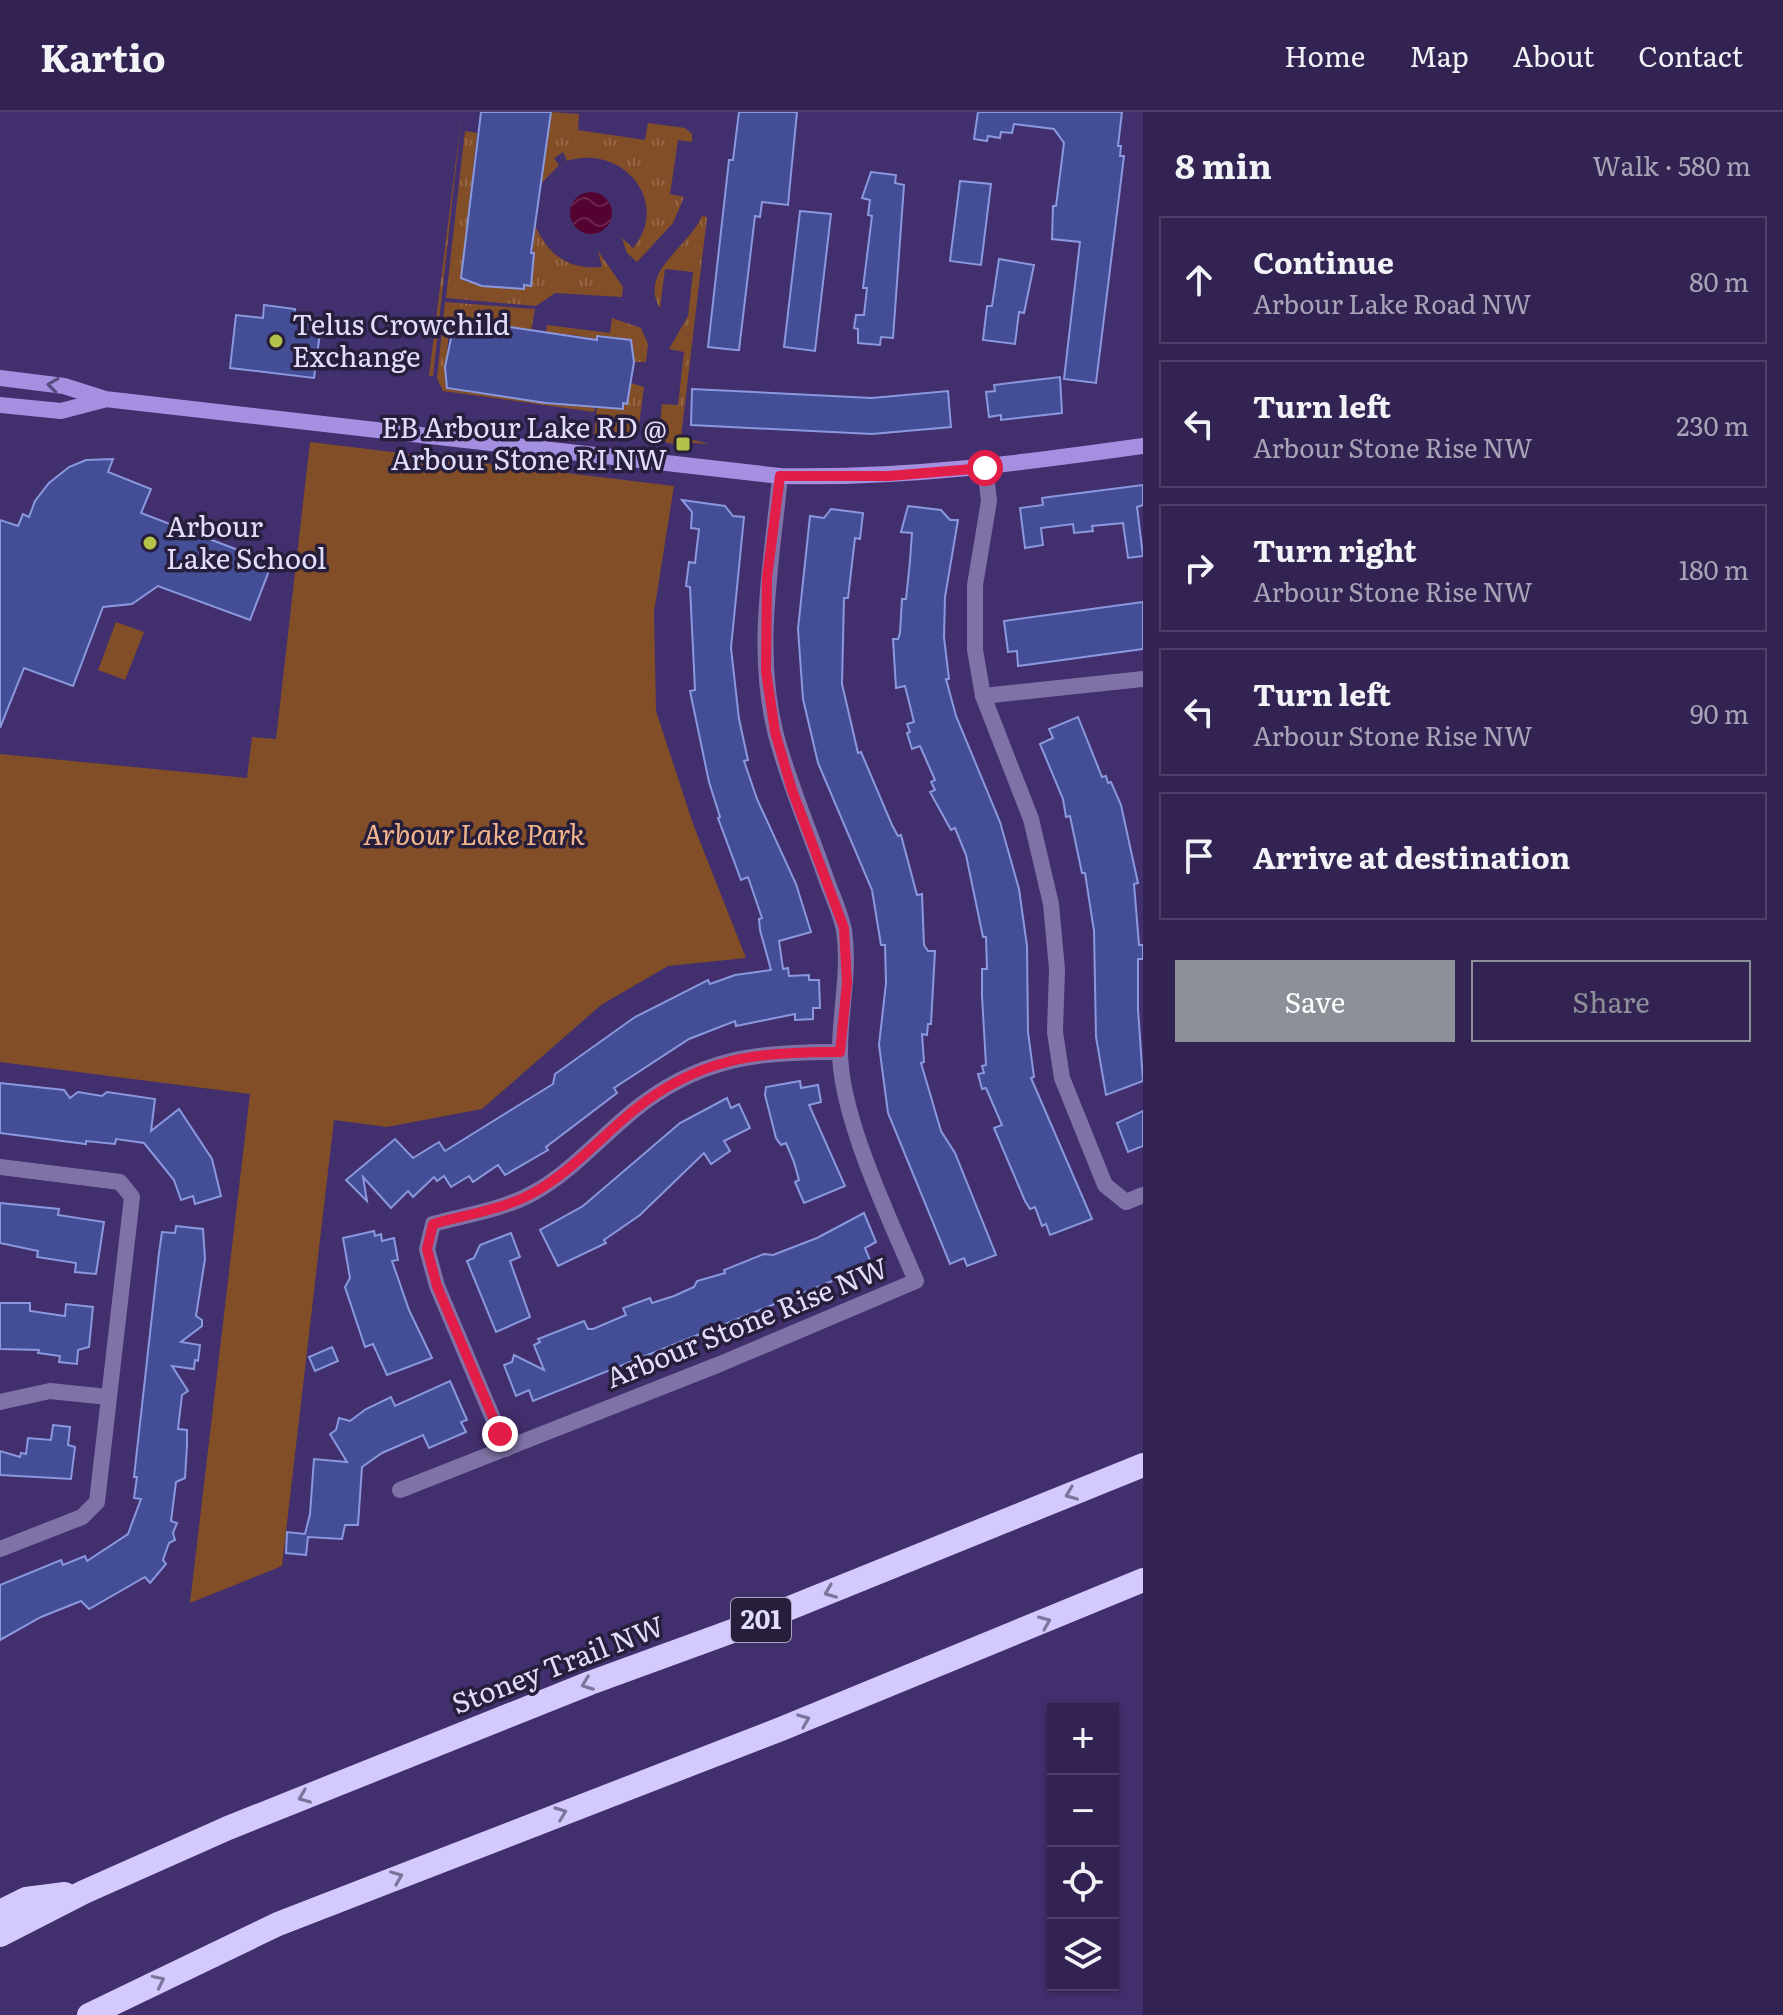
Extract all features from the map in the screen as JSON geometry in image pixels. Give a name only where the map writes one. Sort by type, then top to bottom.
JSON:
[{"type":"highway","name":"Stoney Trail NW","points":[[0,1935],[84,1892],[255,1817],[590,1683],[738,1629],[1143,1465]]},
{"type":"highway","points":[[89,2015],[278,1924],[781,1729],[1143,1580]]},
{"type":"highway","points":[[0,1912],[26,1899],[84,1892]]},
{"type":"street","points":[[0,378],[64,386],[105,399],[780,476],[889,476],[985,468],[1143,446]]},
{"type":"street","points":[[0,405],[61,411],[105,399]]},
{"type":"street","points":[[985,468],[989,501],[975,585],[975,650],[983,696],[1031,819],[1051,904],[1057,969],[1055,1032],[1062,1078],[1105,1185],[1126,1202],[1143,1195]]},
{"type":"street","name":"Arbour Stone Rise NW","points":[[400,1490],[916,1281],[867,1163],[843,1080],[840,1052],[847,983],[844,928],[792,790],[775,732],[766,671],[767,578],[780,476]]},
{"type":"street","points":[[983,696],[1143,679]]},
{"type":"street","points":[[506,1449],[437,1286],[427,1249],[433,1224],[531,1195],[573,1166],[634,1110],[688,1074],[731,1059],[775,1051],[840,1052]]},
{"type":"street","points":[[0,1167],[120,1182],[132,1197],[97,1502],[82,1517],[0,1549]]},
{"type":"street","points":[[0,1402],[50,1391],[108,1397]]},
{"type":"green space","points":[[462,112],[433,376],[429,376]]},
{"type":"green space","points":[[551,112],[579,114],[578,130],[645,140],[648,123],[685,128],[692,134],[692,142],[678,140],[670,194],[684,197],[673,223],[637,262],[627,253],[622,238],[633,248],[644,230],[647,212],[635,180],[622,168],[606,160],[587,158],[567,161],[563,152],[554,158],[559,165],[539,186]]},
{"type":"green space","points":[[465,131],[477,133],[461,278],[467,282],[502,284],[503,288],[530,286],[535,225],[546,245],[569,263],[602,267],[598,251],[623,287],[622,297],[555,293],[536,306],[446,298]]},
{"type":"green space","points":[[702,216],[707,217],[681,437],[710,444],[692,443],[691,446],[667,443],[659,433],[662,404],[678,405],[684,352],[669,349],[688,316],[693,272],[665,269],[660,307],[655,286],[659,273]]},
{"type":"green space","points":[[445,302],[535,309],[531,331],[455,320],[448,340],[445,382],[524,400],[595,406],[594,412],[443,391],[437,378]]},
{"type":"green space","points":[[612,318],[641,328],[648,344],[646,362],[632,362],[633,347],[546,333],[547,325],[610,333]]},
{"type":"green space","points":[[631,383],[644,387],[638,433],[630,439],[594,435],[597,406],[622,409]]},
{"type":"green space","name":"Arbour Lake Park","points":[[310,442],[674,486],[654,612],[656,711],[693,824],[746,958],[668,966],[601,1005],[482,1109],[387,1127],[334,1120],[282,1566],[190,1603],[250,1094],[0,1062],[0,754],[247,778],[252,737],[276,739]]},
{"type":"green space","points":[[116,622],[144,632],[125,680],[98,670]]},
{"type":"water","points":[[591,192],[606,198],[612,213],[606,228],[591,234],[576,228],[570,213],[576,198]]},
{"type":"building","points":[[481,112],[551,112],[531,253],[534,253],[531,286],[524,285],[524,289],[482,286],[461,278]]},
{"type":"building","points":[[739,112],[797,112],[788,205],[762,202],[760,217],[755,216],[739,350],[736,350],[708,347],[729,160],[733,160]]},
{"type":"building","points":[[978,112],[1122,112],[1118,146],[1121,146],[1120,156],[1124,156],[1096,383],[1064,379],[1080,242],[1052,239],[1053,206],[1056,206],[1064,143],[1054,129],[1014,124],[1012,133],[1001,132],[1000,138],[988,136],[987,141],[974,139]]},
{"type":"building","points":[[871,172],[896,175],[895,183],[904,185],[893,338],[881,337],[880,345],[858,343],[858,329],[854,328],[856,315],[864,315],[867,288],[863,288],[872,216],[868,215],[870,200],[862,198]]},
{"type":"building","points":[[960,181],[991,184],[981,265],[950,261]]},
{"type":"building","points":[[800,211],[831,214],[815,351],[784,347]]},
{"type":"building","points":[[999,259],[1034,265],[1024,313],[1019,312],[1015,344],[983,340],[987,306],[992,306]]},
{"type":"building","name":"Telus Crowchild Exchange","points":[[264,305],[295,309],[294,318],[313,319],[313,324],[321,325],[314,378],[230,368],[236,315],[263,318]]},
{"type":"building","points":[[455,319],[597,340],[597,336],[631,340],[634,362],[627,404],[623,403],[623,409],[546,403],[447,388],[445,367]]},
{"type":"building","points":[[1060,377],[1062,413],[1001,420],[1001,415],[989,417],[986,392],[995,391],[994,385]]},
{"type":"building","points":[[692,389],[872,398],[948,391],[951,427],[872,434],[691,425]]},
{"type":"building","points":[[113,459],[108,472],[151,489],[141,513],[272,563],[250,620],[158,586],[132,604],[103,607],[73,686],[24,668],[0,728],[0,520],[18,526],[23,514],[29,517],[35,501],[49,483],[69,467],[86,460]]},
{"type":"building","points":[[1143,485],[1143,505],[1137,507],[1143,556],[1128,558],[1123,523],[1092,526],[1093,531],[1074,533],[1073,524],[1041,528],[1043,545],[1025,548],[1020,508],[1043,505],[1042,498]]},
{"type":"building","points":[[682,500],[725,506],[733,516],[744,517],[731,648],[739,719],[748,760],[744,761],[757,799],[796,884],[811,932],[779,941],[783,969],[788,968],[789,976],[809,975],[809,980],[819,980],[820,1008],[813,1008],[813,1019],[795,1020],[795,1014],[736,1026],[735,1021],[689,1039],[614,1088],[617,1093],[546,1147],[548,1150],[505,1175],[498,1165],[473,1182],[469,1176],[451,1187],[444,1176],[437,1181],[434,1177],[413,1197],[408,1191],[391,1208],[363,1177],[367,1201],[346,1180],[395,1139],[413,1158],[439,1142],[445,1151],[553,1084],[555,1074],[635,1017],[708,980],[710,984],[735,975],[771,970],[760,930],[759,919],[762,918],[748,877],[741,880],[718,818],[690,691],[695,690],[690,587],[686,586],[689,562],[695,563],[699,529],[691,528],[692,512]]},
{"type":"building","points":[[908,506],[941,510],[950,520],[958,520],[945,597],[944,637],[949,679],[946,679],[956,716],[1000,822],[1019,889],[1027,946],[1028,1032],[1034,1077],[1031,1078],[1092,1219],[1050,1235],[1046,1224],[1042,1226],[1035,1207],[1030,1209],[1025,1201],[994,1128],[1002,1125],[986,1088],[982,1089],[978,1074],[984,1073],[982,1066],[986,1065],[982,969],[987,969],[986,937],[983,937],[966,855],[955,828],[951,830],[930,792],[935,790],[931,782],[935,780],[920,746],[912,749],[907,724],[914,722],[905,686],[896,688],[893,639],[898,639],[900,633],[902,599],[906,599],[912,533],[901,532]]},
{"type":"building","points":[[831,509],[863,513],[860,539],[855,538],[848,598],[844,598],[842,684],[858,753],[861,752],[892,825],[898,836],[901,835],[917,895],[922,894],[924,945],[928,951],[935,951],[931,1024],[928,1024],[927,1035],[922,1034],[924,1062],[921,1063],[941,1131],[955,1153],[996,1255],[967,1266],[964,1258],[950,1264],[888,1113],[879,1045],[886,983],[885,945],[881,945],[872,890],[818,763],[803,699],[798,629],[810,516],[824,518]]},
{"type":"building","points":[[1143,602],[1143,649],[1018,666],[1017,651],[1008,652],[1004,621]]},
{"type":"building","points":[[1078,717],[1102,777],[1106,776],[1108,783],[1111,782],[1121,805],[1138,883],[1134,884],[1139,945],[1143,945],[1143,959],[1138,959],[1138,1009],[1143,1081],[1106,1095],[1096,1037],[1094,931],[1085,873],[1082,873],[1070,816],[1066,817],[1063,799],[1040,744],[1053,738],[1049,729]]},
{"type":"building","points":[[800,1081],[801,1088],[818,1085],[821,1102],[809,1105],[845,1186],[804,1203],[795,1182],[799,1180],[794,1162],[786,1143],[781,1145],[776,1138],[765,1095],[766,1087]]},
{"type":"building","points":[[0,1083],[64,1090],[70,1098],[78,1092],[102,1096],[107,1092],[155,1099],[151,1131],[179,1109],[212,1159],[221,1196],[195,1204],[193,1196],[181,1200],[174,1180],[144,1143],[116,1139],[115,1144],[86,1141],[86,1144],[0,1133]]},
{"type":"building","points":[[727,1098],[731,1108],[739,1104],[750,1128],[724,1141],[730,1151],[711,1164],[704,1153],[640,1215],[604,1240],[606,1243],[558,1266],[540,1230],[583,1206],[680,1123]]},
{"type":"building","points":[[1143,1111],[1143,1146],[1128,1152],[1117,1123]]},
{"type":"building","points":[[0,1203],[59,1209],[58,1215],[104,1222],[96,1274],[75,1272],[76,1263],[37,1257],[38,1251],[0,1243]]},
{"type":"building","points":[[864,1213],[876,1242],[865,1248],[872,1265],[533,1401],[529,1390],[516,1396],[504,1365],[512,1362],[514,1355],[544,1370],[534,1345],[540,1342],[538,1339],[584,1321],[588,1329],[593,1329],[626,1315],[623,1308],[650,1298],[652,1303],[674,1296],[694,1287],[697,1281],[725,1273],[724,1270],[764,1254],[773,1255],[817,1238]]},
{"type":"building","points":[[176,1226],[203,1229],[205,1259],[196,1316],[202,1320],[202,1326],[181,1342],[200,1345],[198,1361],[195,1360],[194,1369],[172,1366],[188,1391],[182,1395],[178,1429],[187,1430],[187,1445],[185,1478],[176,1482],[171,1521],[177,1523],[173,1533],[175,1540],[169,1543],[163,1560],[166,1564],[150,1583],[145,1577],[89,1609],[81,1601],[41,1617],[0,1640],[0,1585],[61,1560],[63,1565],[85,1556],[87,1561],[128,1534],[141,1499],[134,1498],[137,1477],[134,1477],[162,1232],[175,1233]]},
{"type":"building","points":[[374,1231],[375,1236],[381,1234],[382,1241],[394,1238],[398,1260],[392,1261],[409,1310],[432,1358],[387,1375],[373,1344],[365,1347],[345,1287],[350,1278],[343,1238]]},
{"type":"building","points":[[511,1233],[520,1257],[510,1261],[530,1317],[496,1332],[467,1261],[474,1258],[480,1245]]},
{"type":"building","points":[[0,1303],[30,1303],[30,1311],[65,1316],[66,1304],[93,1307],[89,1347],[78,1350],[77,1364],[59,1362],[60,1356],[38,1353],[39,1350],[0,1349]]},
{"type":"building","points":[[332,1347],[338,1361],[315,1371],[309,1357]]},
{"type":"building","points":[[450,1381],[467,1420],[461,1422],[466,1432],[429,1448],[423,1435],[382,1453],[362,1467],[358,1525],[345,1525],[342,1539],[308,1537],[306,1555],[286,1553],[287,1532],[305,1534],[310,1514],[314,1459],[347,1462],[330,1434],[336,1430],[339,1418],[350,1421],[391,1397],[395,1406]]},
{"type":"building","points":[[53,1425],[70,1427],[68,1445],[75,1447],[71,1479],[0,1475],[0,1451],[20,1457],[21,1453],[26,1454],[28,1438],[51,1440]]},
{"type":"place","name":"Telus Crowchild Exchange","points":[[276,341]]},
{"type":"place","name":"EB Arbour Lake RD @ Arbour Stone RI NW","points":[[683,444]]},
{"type":"place","name":"Arbour Lake School","points":[[150,543]]},
{"type":"route","points":[[500,1434],[437,1286],[427,1249],[433,1224],[531,1195],[573,1166],[634,1110],[688,1074],[731,1059],[775,1051],[840,1052],[847,983],[844,928],[792,790],[775,732],[766,671],[767,578],[780,476],[889,476],[985,468]]}]
